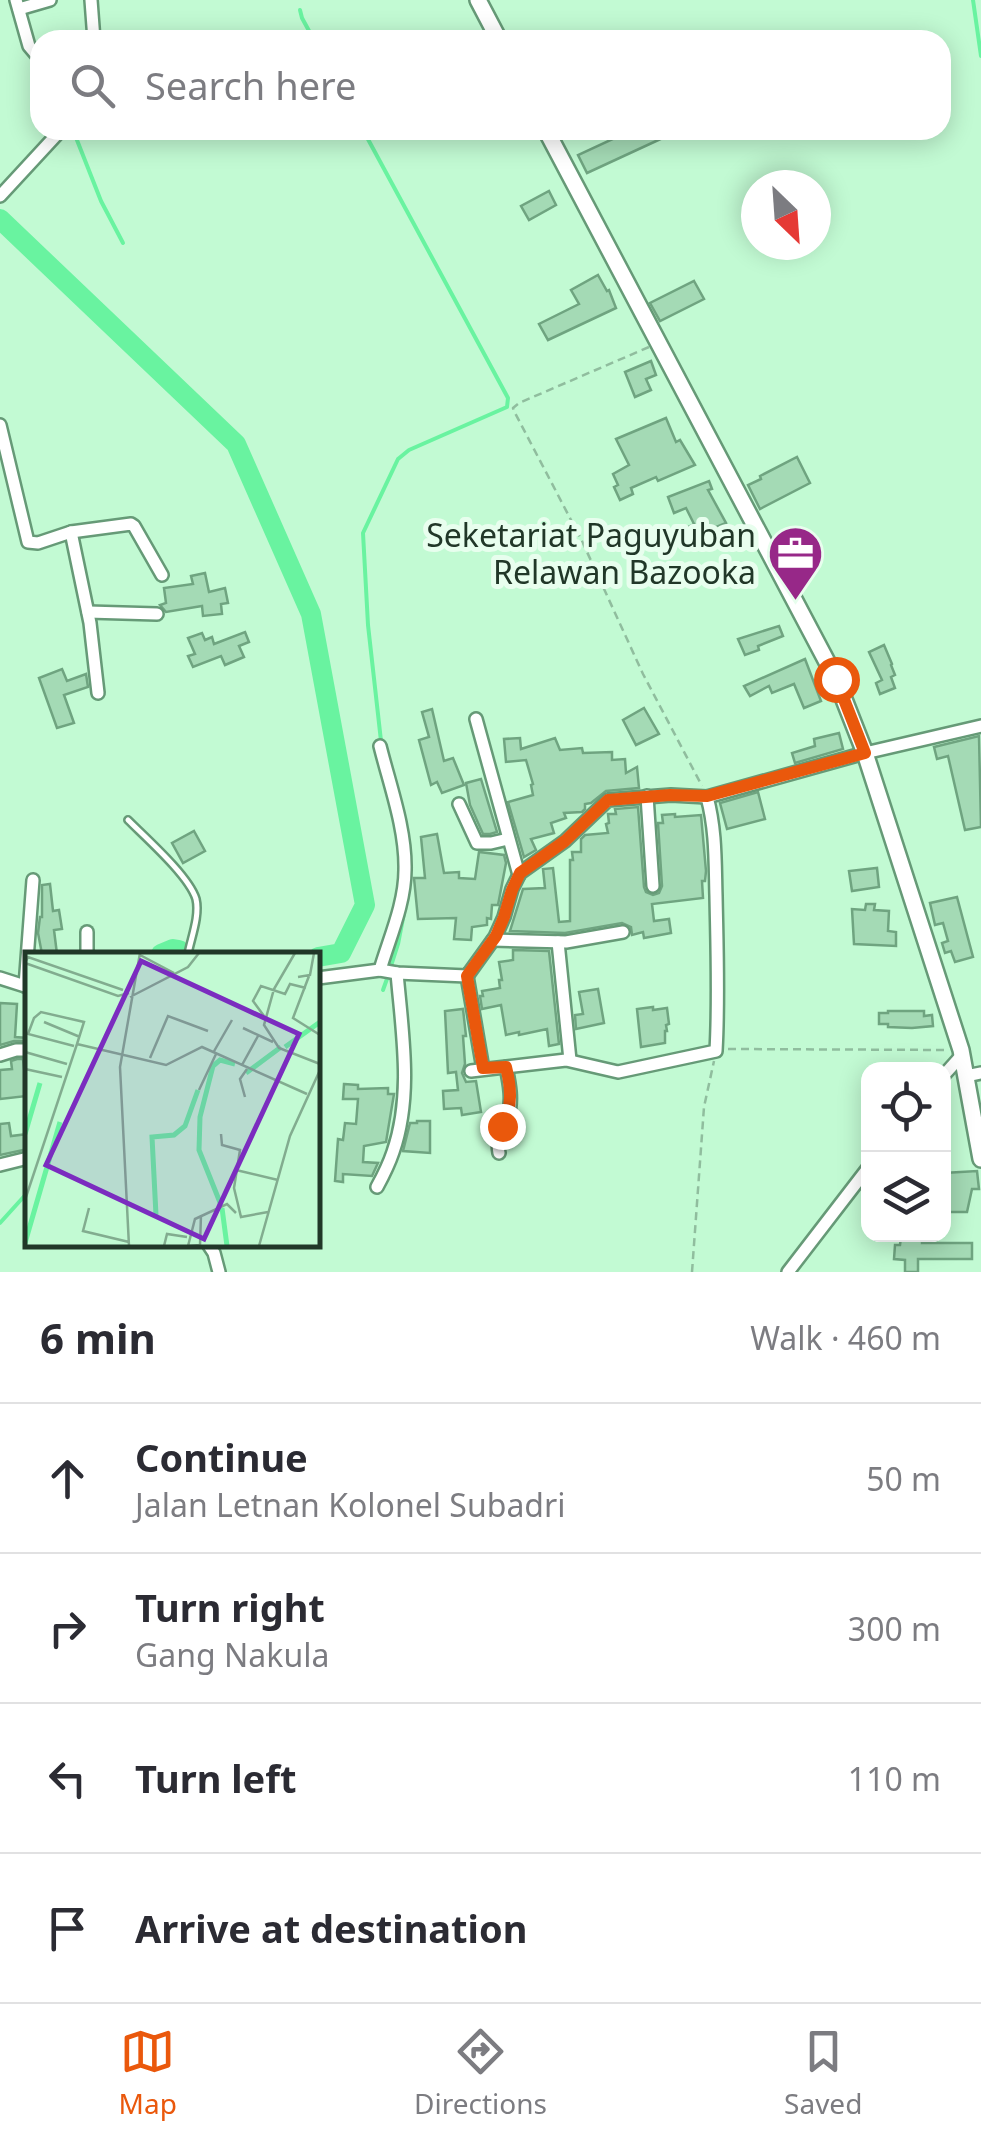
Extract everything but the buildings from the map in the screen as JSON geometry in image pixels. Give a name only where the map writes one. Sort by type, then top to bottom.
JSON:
[{"type":"main road","points":[[478,0],[494,30]]},
{"type":"main road","points":[[551,140],[836,679],[865,753],[961,1053],[973,1075],[981,1159]]},
{"type":"street","points":[[30,47],[18,4],[50,0]]},
{"type":"street","points":[[91,0],[93,30]]},
{"type":"street","points":[[0,196],[52,140]]},
{"type":"street","points":[[0,425],[28,542],[131,524],[162,574]]},
{"type":"street","points":[[72,532],[88,612],[98,693]]},
{"type":"street","points":[[88,612],[157,614]]},
{"type":"street","points":[[476,719],[519,875]]},
{"type":"street","points":[[707,796],[716,857],[716,1050],[618,1072],[570,1060],[477,1070],[467,976],[493,940],[519,875],[565,841],[608,800],[707,796],[981,726]]},
{"type":"street","points":[[377,1188],[394,1152],[404,1100],[404,1056],[388,972],[406,869],[380,746]]},
{"type":"street","points":[[648,796],[653,886]]},
{"type":"street","points":[[458,804],[477,843],[508,839]]},
{"type":"street","points":[[28,952],[32,880]]},
{"type":"street","points":[[86,952],[87,932]]},
{"type":"street","points":[[493,940],[558,942],[623,932]]},
{"type":"street","points":[[558,942],[570,1060]]},
{"type":"street","points":[[320,978],[388,972],[467,976]]},
{"type":"street","points":[[0,978],[25,986]]},
{"type":"street","points":[[0,1055],[25,1050]]},
{"type":"street","points":[[951,1066],[961,1053]]},
{"type":"street","points":[[499,1154],[497,1140],[509,1112],[506,1067]]},
{"type":"street","points":[[0,1165],[25,1159]]},
{"type":"street","points":[[788,1272],[861,1177]]},
{"type":"street","points":[[210,1247],[219,1272]]},
{"type":"lane","points":[[128,820],[193,893],[197,912],[188,952]]},
{"type":"path","points":[[658,343],[513,408],[707,796]]},
{"type":"path","points":[[692,1272],[704,1107],[716,1050],[961,1053]]},
{"type":"waterway","points":[[973,0],[981,56]]},
{"type":"waterway","points":[[300,10],[309,30]]},
{"type":"waterway","points":[[77,140],[123,243]]},
{"type":"waterway","points":[[368,140],[508,398],[507,407],[409,450],[398,459],[363,533],[381,741]]},
{"type":"waterway","points":[[0,219],[236,444],[311,614],[365,905],[341,953],[320,957]]},
{"type":"waterway","points":[[391,966],[404,913]]},
{"type":"waterway","points":[[166,952],[179,950]]},
{"type":"waterway","points":[[383,990],[388,976]]},
{"type":"waterway","points":[[0,1223],[25,1195]]},
{"type":"place","name":"Seketariat Paguyuban Relawan Bazooka","points":[[795,603]]},
{"type":"route","points":[[502,1126],[509,1112],[506,1067],[483,1068],[467,976],[496,936],[516,878],[565,841],[608,800],[707,796],[865,753],[836,679]]}]
